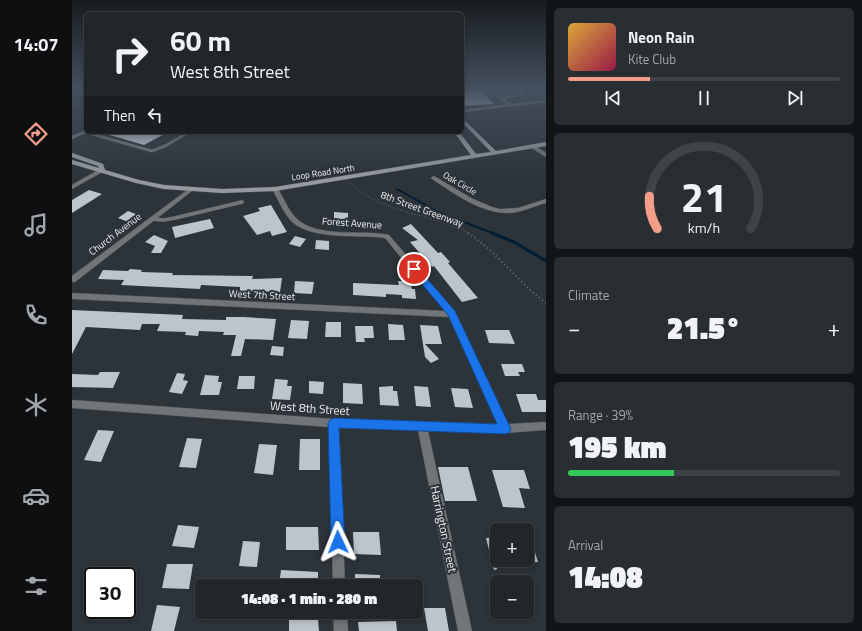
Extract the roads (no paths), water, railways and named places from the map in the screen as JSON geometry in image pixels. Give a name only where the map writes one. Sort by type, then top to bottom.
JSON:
[{"type":"main road","points":[[464,122],[495,153]]},
{"type":"main road","points":[[458,134],[475,156]]},
{"type":"main road","name":"Loop Road North","points":[[72,162],[138,182],[190,190],[222,191],[275,189],[546,144]]},
{"type":"main road","name":"Loop Road North","points":[[72,155],[101,165],[102,170]]},
{"type":"street","points":[[72,138],[84,132]]},
{"type":"street","points":[[532,146],[546,155]]},
{"type":"street","points":[[72,187],[102,170]]},
{"type":"street","name":"Oak Circle","points":[[434,178],[467,198],[492,208],[510,211],[546,201]]},
{"type":"street","name":"Forest Avenue","points":[[275,189],[294,220],[314,231],[387,236],[452,314],[505,429]]},
{"type":"street","name":"Church Avenue","points":[[72,280],[190,190]]},
{"type":"street","name":"West 7th Street","points":[[72,296],[452,314]]},
{"type":"street","name":"West 8th Street","points":[[72,404],[334,423],[505,429],[546,426]]},
{"type":"street","points":[[334,423],[339,579]]},
{"type":"street","name":"Harrington Street","points":[[422,427],[465,631]]},
{"type":"street","points":[[340,619],[341,631]]},
{"type":"lane","points":[[92,134],[152,151],[165,146],[186,134]]},
{"type":"lane","name":"Church Avenue","points":[[152,219],[164,220],[175,218],[242,202]]},
{"type":"waterway","points":[[397,189],[440,213],[495,234]]},
{"type":"waterway","points":[[492,233],[514,242],[546,261]]}]
